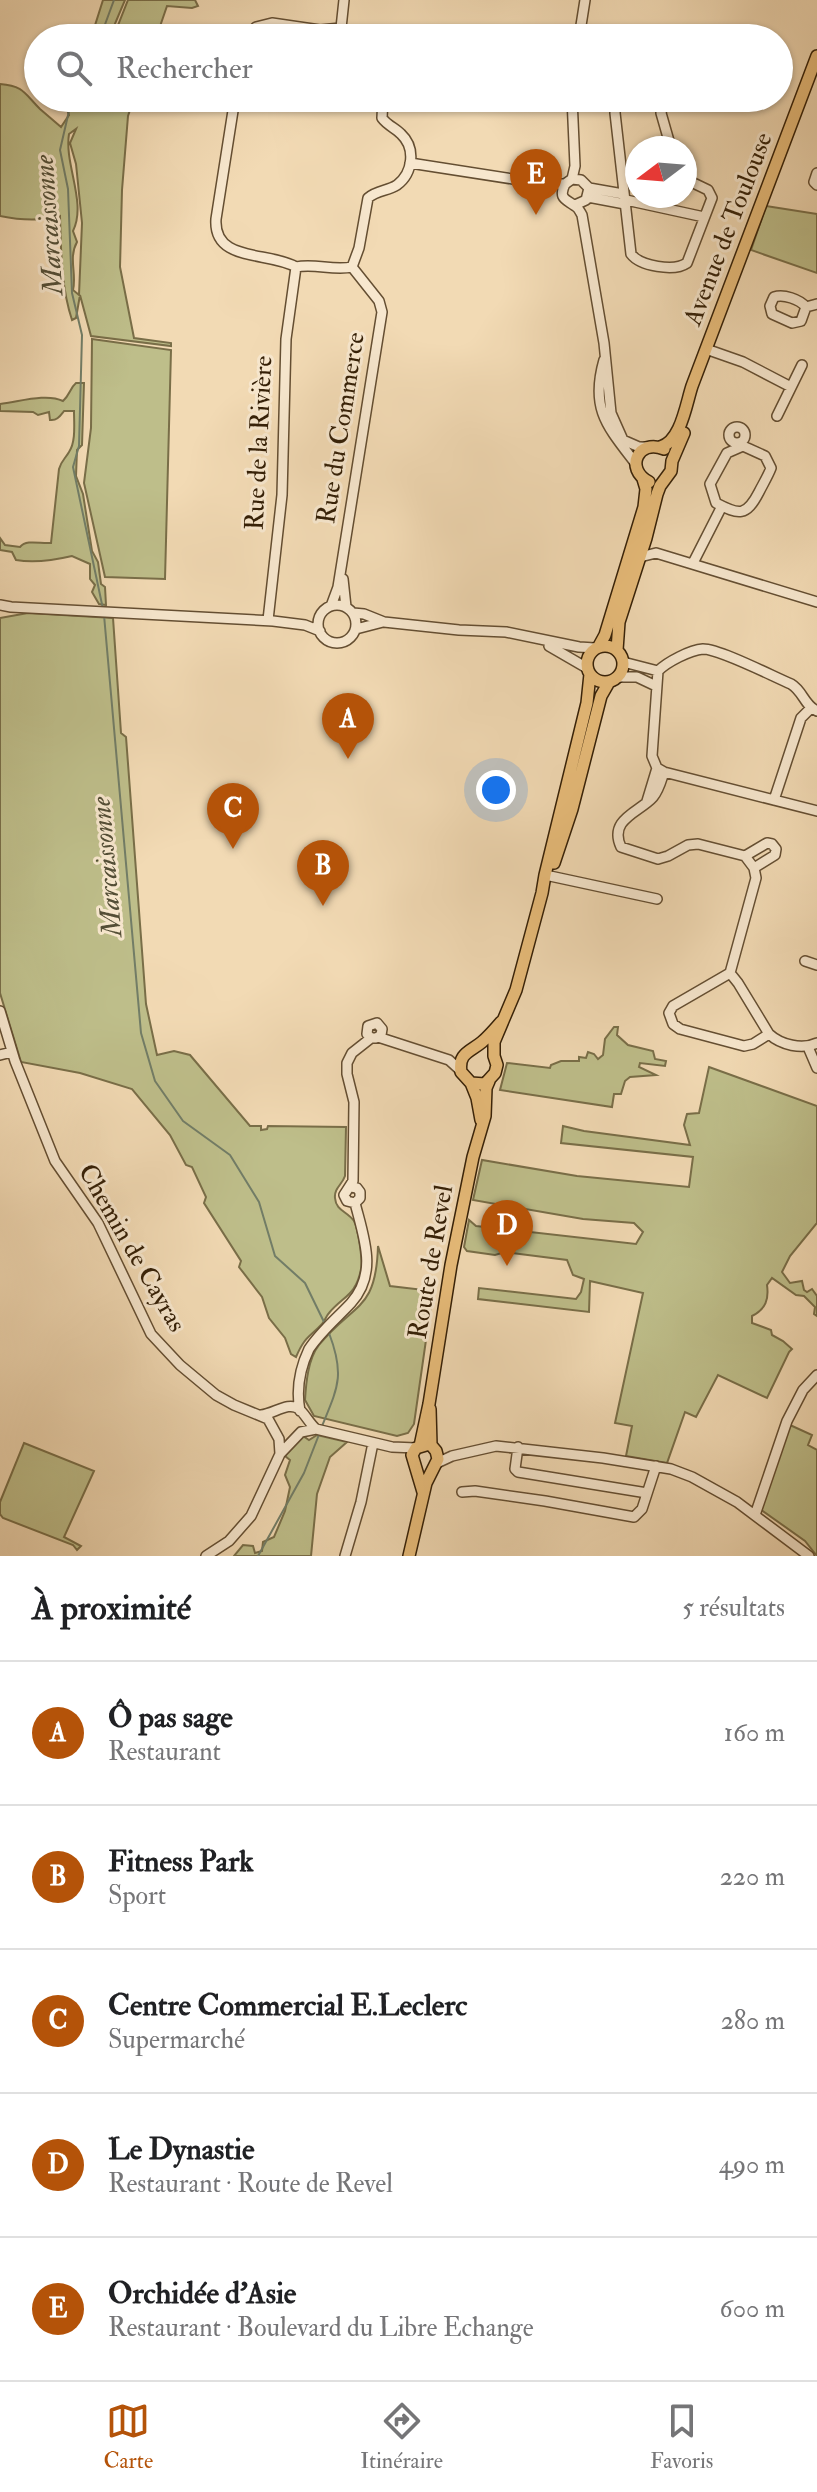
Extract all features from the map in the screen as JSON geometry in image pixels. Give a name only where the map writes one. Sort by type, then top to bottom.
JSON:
[{"type":"main road","name":"Avenue de Toulouse","points":[[660,447],[667,445],[676,435],[817,56]]},
{"type":"main road","name":"Avenue de Toulouse","points":[[672,461],[689,416],[698,374]]},
{"type":"main road","points":[[501,1022],[461,1060],[463,1077],[471,1083],[480,1085],[489,1081],[497,1068],[494,1042],[516,990],[587,703],[588,655],[605,635],[644,507],[646,489],[636,464],[640,452],[647,447],[660,447],[668,452],[672,461],[671,471],[657,494],[619,622],[617,650],[623,662],[614,679],[604,688],[598,705],[572,809],[542,893]]},
{"type":"main road","points":[[643,479],[654,482],[665,479]]},
{"type":"main road","points":[[597,647],[605,645],[617,650]]},
{"type":"main road","points":[[588,671],[598,681],[614,679]]},
{"type":"main road","points":[[470,1050],[483,1048],[494,1056]]},
{"type":"main road","name":"Route de Revel","points":[[409,1556],[428,1476],[425,1456],[432,1413],[429,1404],[451,1265],[486,1109],[489,1081]]},
{"type":"main road","name":"Route de Revel","points":[[471,1083],[481,1128]]},
{"type":"street","points":[[341,24],[344,0]]},
{"type":"street","points":[[581,24],[585,0]]},
{"type":"street","points":[[233,112],[216,219],[217,234],[224,246],[235,252],[268,257],[296,267],[313,265],[337,268],[352,267],[359,248],[368,198],[399,183],[408,172],[409,147],[405,139],[382,118],[382,112]]},
{"type":"street","points":[[573,112],[575,166],[567,202],[584,198],[625,199],[615,112]]},
{"type":"street","points":[[661,112],[668,136]]},
{"type":"street","points":[[410,163],[545,184],[570,184],[584,198]]},
{"type":"street","points":[[817,173],[814,182],[817,185]]},
{"type":"street","points":[[626,208],[633,258],[675,268],[687,263],[712,198],[711,193],[697,184]]},
{"type":"street","points":[[584,198],[582,215],[611,413],[623,440],[647,447]]},
{"type":"street","points":[[664,208],[704,217]]},
{"type":"street","name":"Rue de la Rivière","points":[[270,621],[282,495],[286,339],[296,267]]},
{"type":"street","name":"Rue du Commerce","points":[[331,606],[338,587],[382,312],[379,301],[352,267]]},
{"type":"street","points":[[706,349],[743,362],[791,387]]},
{"type":"street","points":[[605,357],[598,386],[599,405],[610,428],[636,464]]},
{"type":"street","points":[[777,416],[802,365]]},
{"type":"street","points":[[740,444],[765,456],[771,468],[750,508],[737,512],[722,506],[713,499],[710,484],[727,453],[740,444]]},
{"type":"street","points":[[693,563],[722,506]]},
{"type":"street","points":[[646,538],[668,556]]},
{"type":"street","points":[[640,557],[656,553],[668,556],[817,602]]},
{"type":"street","name":"Rue du Commerce","points":[[342,557],[343,595],[349,610]]},
{"type":"street","points":[[0,611],[5,606],[270,621],[305,625],[337,643],[350,639],[356,629],[356,621],[349,610]]},
{"type":"street","points":[[320,631],[320,618],[331,606],[384,622],[487,632],[556,648],[588,671]]},
{"type":"street","points":[[270,621],[320,618]]},
{"type":"street","points":[[356,629],[384,622]]},
{"type":"street","points":[[487,632],[520,634],[566,645],[597,647]]},
{"type":"street","points":[[774,800],[801,718],[814,710],[796,687],[708,649],[697,650],[665,665],[658,671],[652,756],[660,770],[774,800],[817,811]]},
{"type":"street","points":[[623,662],[658,671]]},
{"type":"street","points":[[614,679],[637,677],[656,686]]},
{"type":"street","points":[[660,770],[645,804],[624,820],[618,841],[624,850],[658,859],[688,845],[698,844],[745,856],[754,868],[755,884],[730,973],[673,1006],[669,1013],[673,1024],[680,1029],[744,1046],[769,1034]]},
{"type":"street","points":[[745,856],[767,843],[776,849],[775,855],[754,868]]},
{"type":"street","points":[[550,876],[657,899]]},
{"type":"street","points":[[805,961],[817,965]]},
{"type":"street","points":[[730,973],[769,1034],[776,1040],[812,1045],[817,1068]]},
{"type":"street","name":"Chemin de Cayras","points":[[0,1011],[55,1161],[98,1223],[151,1334],[180,1365],[216,1395],[261,1415],[285,1437],[316,1429],[425,1456]]},
{"type":"street","points":[[221,1556],[229,1541],[251,1516],[280,1454],[305,1425],[297,1392],[304,1359],[313,1342],[361,1291],[367,1274],[368,1253],[355,1203],[345,1198],[346,1190],[353,1181],[354,1102],[347,1063],[352,1053],[377,1036],[451,1054],[470,1050]]},
{"type":"street","points":[[377,1036],[449,1060],[460,1070]]},
{"type":"street","points":[[0,1055],[14,1056]]},
{"type":"street","points":[[755,1515],[787,1421],[803,1390],[817,1375]]},
{"type":"street","points":[[280,1454],[273,1420],[297,1392]]},
{"type":"street","points":[[261,1415],[292,1406],[316,1429]]},
{"type":"street","points":[[345,1556],[361,1502],[373,1443]]},
{"type":"street","points":[[425,1456],[452,1456],[484,1447],[518,1447],[656,1466],[692,1477],[755,1515],[809,1556]]},
{"type":"street","points":[[518,1447],[515,1469],[518,1472],[647,1493]]},
{"type":"street","points":[[462,1492],[545,1501],[629,1517],[640,1513],[656,1466]]},
{"type":"street","points":[[206,1556],[229,1541]]},
{"type":"green space","points":[[103,0],[125,0],[115,24],[95,24]]},
{"type":"green space","points":[[128,0],[195,0],[198,6],[167,6],[161,24],[119,24]]},
{"type":"green space","points":[[0,84],[14,86],[24,92],[24,112],[44,112],[61,127],[68,112],[129,112],[122,190],[120,267],[134,338],[171,343],[171,346],[91,336],[80,295],[76,318],[72,320],[68,307],[62,269],[60,216],[0,216]],"holes":[[[76,129],[70,143],[76,164],[82,223],[79,295],[73,290],[73,254],[77,242],[73,231],[78,208],[68,146],[69,134]]]},
{"type":"green space","points":[[766,206],[817,214],[817,273],[751,250]]},
{"type":"green space","points":[[92,339],[171,350],[165,579],[105,577],[84,483],[91,428]]},
{"type":"green space","points":[[76,383],[84,383],[82,445],[77,450],[76,476],[83,494],[92,551],[98,562],[101,584],[105,587],[106,605],[99,604],[92,592],[95,585],[90,579],[90,564],[72,556],[44,561],[16,560],[12,552],[0,550],[0,538],[5,545],[20,547],[30,542],[51,543],[59,469],[74,438],[74,411],[64,411],[56,419],[50,420],[49,412],[38,415],[33,412],[0,411],[0,404],[41,398],[63,401]]},
{"type":"green space","points":[[28,613],[113,618],[121,733],[126,737],[146,1004],[157,1055],[174,1051],[190,1055],[250,1126],[261,1126],[261,1130],[268,1126],[346,1127],[345,1176],[335,1198],[337,1206],[356,1225],[361,1269],[356,1285],[305,1341],[296,1357],[291,1354],[285,1338],[269,1318],[262,1297],[239,1267],[241,1261],[204,1203],[206,1197],[192,1167],[186,1165],[170,1135],[132,1089],[80,1073],[21,1062],[0,993],[0,618]]},
{"type":"green space","points":[[614,1027],[618,1027],[617,1035],[628,1045],[653,1051],[655,1059],[666,1061],[665,1066],[640,1063],[639,1067],[656,1075],[630,1077],[625,1081],[621,1094],[614,1094],[612,1107],[500,1090],[507,1063],[550,1068],[561,1061],[579,1061],[579,1057],[586,1058],[588,1052],[598,1059],[603,1055],[605,1039]]},
{"type":"green space","points":[[709,1067],[817,1106],[817,1223],[790,1256],[782,1272],[790,1283],[802,1281],[804,1290],[812,1289],[817,1296],[817,1316],[814,1314],[815,1307],[804,1296],[796,1295],[772,1278],[767,1285],[766,1303],[752,1316],[752,1323],[771,1330],[772,1335],[792,1349],[767,1398],[718,1375],[696,1417],[685,1412],[667,1463],[626,1456],[632,1426],[615,1423],[643,1293],[590,1281],[589,1312],[478,1299],[479,1288],[576,1299],[584,1279],[573,1275],[567,1260],[505,1252],[495,1255],[467,1251],[464,1247],[469,1220],[476,1226],[636,1244],[643,1232],[634,1223],[583,1219],[473,1200],[482,1160],[577,1176],[689,1187],[693,1157],[561,1143],[563,1126],[690,1145],[684,1125],[687,1114],[699,1113]]},
{"type":"green space","points":[[378,1246],[390,1286],[433,1291],[414,1424],[408,1433],[397,1436],[314,1416],[305,1400],[312,1357],[319,1345],[368,1295],[373,1283]]},
{"type":"green space","points":[[790,1425],[812,1435],[808,1445],[817,1450],[817,1556],[805,1541],[760,1509]]},
{"type":"green space","points":[[317,1435],[347,1442],[330,1457],[317,1494],[311,1556],[234,1556],[243,1545],[253,1546],[255,1553],[262,1551],[263,1542],[274,1537],[285,1511],[290,1487],[285,1475],[290,1460],[285,1456],[303,1436],[309,1440]]},
{"type":"green space","points":[[24,1443],[94,1471],[64,1537],[81,1546],[77,1550],[73,1545],[3,1518],[0,1514],[0,1502]]},
{"type":"waterway","name":"Marcaissonne","points":[[105,24],[114,0]]},
{"type":"waterway","name":"Marcaissonne","points":[[69,112],[60,150],[68,189],[72,293],[82,335],[79,446],[73,467],[103,609]]},
{"type":"waterway","name":"Marcaissonne","points":[[104,615],[141,1033],[155,1081],[183,1121],[230,1155],[259,1202],[275,1256],[305,1283],[325,1324]]},
{"type":"waterway","name":"Marcaissonne","points":[[322,1426],[338,1381],[337,1360],[329,1333]]},
{"type":"waterway","name":"Marcaissonne","points":[[258,1556],[304,1473],[320,1432]]},
{"type":"place","name":"Orchidée d'Asie","points":[[536,215]]},
{"type":"place","name":"Ô pas sage","points":[[348,759]]},
{"type":"place","name":"Centre Commercial E.Leclerc","points":[[233,849]]},
{"type":"place","name":"Fitness Park","points":[[323,906]]},
{"type":"place","name":"Le Dynastie","points":[[507,1266]]}]
